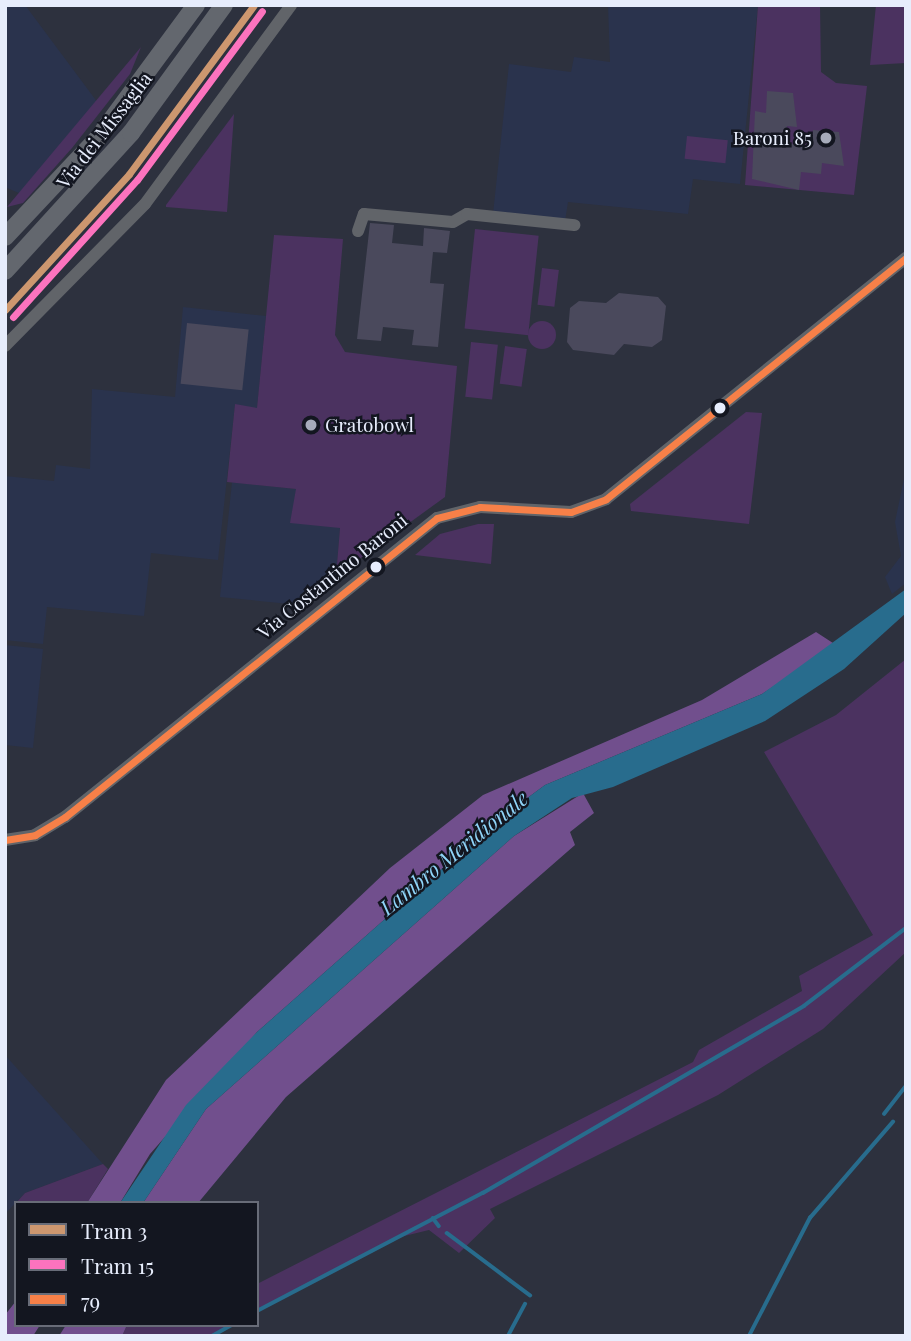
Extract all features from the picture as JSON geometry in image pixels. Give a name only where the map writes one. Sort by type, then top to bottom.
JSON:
[{"type":"main road","name":"Via dei Missaglia","points":[[5,237],[98,138],[196,5]]},
{"type":"main road","name":"Via dei Missaglia","points":[[5,271],[131,133],[225,5]]},
{"type":"street","points":[[5,346],[149,200],[290,5]]},
{"type":"street","points":[[358,231],[364,214],[453,222],[467,214],[573,225]]},
{"type":"street","name":"Via Costantino Baroni","points":[[5,840],[35,835],[65,817],[437,518],[480,507],[570,512],[606,499],[906,258]]},
{"type":"shaded area","points":[[5,5],[25,5],[98,103],[21,194],[5,187]]},
{"type":"shaded area","points":[[608,5],[758,5],[740,184],[693,179],[688,214],[568,202],[565,221],[493,214],[509,64],[571,72],[574,57],[610,62]]},
{"type":"shaded area","points":[[758,5],[820,5],[821,72],[836,83],[867,86],[854,195],[745,185]]},
{"type":"shaded area","points":[[876,5],[906,5],[906,63],[870,65]]},
{"type":"shaded area","points":[[141,47],[130,74],[72,148],[23,203],[7,207]]},
{"type":"shaded area","points":[[234,114],[227,212],[166,207],[166,205]]},
{"type":"shaded area","points":[[687,136],[728,140],[725,163],[685,159]]},
{"type":"shaded area","points":[[475,229],[539,236],[528,335],[465,328]]},
{"type":"shaded area","points":[[274,235],[343,239],[335,335],[345,352],[457,366],[445,497],[336,576],[340,528],[290,523],[296,489],[227,482],[235,404],[257,408]]},
{"type":"shaded area","points":[[542,268],[559,270],[554,307],[537,305]]},
{"type":"shaded area","points":[[183,307],[266,316],[257,409],[235,405],[218,560],[151,553],[144,616],[47,607],[43,644],[5,640],[5,476],[54,481],[56,465],[90,469],[92,389],[175,397]]},
{"type":"shaded area","points":[[542,321],[552,325],[556,335],[552,345],[542,349],[532,345],[528,335],[532,325]]},
{"type":"shaded area","points":[[471,342],[498,345],[492,400],[465,397]]},
{"type":"shaded area","points":[[505,346],[527,349],[521,387],[500,384]]},
{"type":"shaded area","points":[[746,412],[762,413],[749,524],[631,511],[630,504]]},
{"type":"shaded area","points":[[906,469],[906,583],[892,594],[885,577],[901,556],[895,522]]},
{"type":"shaded area","points":[[232,482],[296,489],[340,528],[336,576],[300,605],[220,597]]},
{"type":"shaded area","points":[[478,524],[494,524],[491,564],[415,555],[440,534]]},
{"type":"shaded area","points":[[906,589],[906,613],[844,669],[765,721],[613,787],[572,798],[514,836],[206,1109],[144,1201],[121,1201],[186,1105],[257,1032],[496,821],[545,785],[762,694]]},
{"type":"shaded area","points":[[816,632],[836,645],[762,694],[545,785],[496,821],[257,1032],[150,1154],[121,1201],[88,1201],[166,1080],[390,868],[483,795],[702,700]]},
{"type":"shaded area","points":[[5,645],[43,649],[33,748],[5,745]]},
{"type":"shaded area","points":[[906,659],[906,952],[823,1029],[718,1095],[490,1209],[495,1218],[459,1253],[429,1230],[392,1239],[259,1310],[259,1283],[693,1062],[699,1050],[802,991],[799,976],[873,935],[764,752],[836,715]]},
{"type":"shaded area","points":[[583,793],[594,813],[570,832],[575,845],[286,1097],[200,1201],[144,1201],[206,1109],[514,836]]},
{"type":"shaded area","points":[[5,1055],[103,1164],[25,1193],[14,1201],[5,1214]]},
{"type":"shaded area","points":[[103,1164],[108,1169],[88,1201],[18,1201],[25,1193]]},
{"type":"shaded area","points":[[14,1304],[14,1327],[39,1327],[33,1336],[5,1336],[5,1315]]},
{"type":"shaded area","points":[[65,1327],[126,1327],[122,1336],[59,1336]]},
{"type":"shaded area","points":[[126,1327],[229,1327],[216,1336],[122,1336]]},
{"type":"building","name":"Baroni 85","points":[[767,91],[793,93],[797,127],[787,126],[785,143],[812,146],[813,130],[839,132],[844,166],[822,163],[821,174],[801,172],[799,190],[752,179],[755,111],[766,113]]},
{"type":"building","points":[[370,223],[394,225],[392,243],[423,246],[424,228],[450,231],[447,253],[433,252],[430,283],[444,284],[438,347],[412,345],[414,330],[383,327],[381,341],[357,339]]},
{"type":"building","points":[[619,293],[658,297],[666,306],[662,340],[652,347],[624,344],[614,355],[573,350],[567,342],[570,308],[579,301],[606,303]]},
{"type":"building","points":[[187,323],[249,329],[242,390],[181,384]]},
{"type":"waterway","points":[[259,1310],[483,1193],[804,1006],[906,928]]},
{"type":"waterway","points":[[884,1114],[906,1086]]},
{"type":"waterway","points":[[749,1336],[810,1218],[893,1122]]},
{"type":"waterway","points":[[433,1218],[439,1226]]},
{"type":"waterway","points":[[447,1233],[530,1295]]},
{"type":"waterway","points":[[508,1336],[525,1304]]},
{"type":"waterway","points":[[212,1336],[228,1327]]},
{"type":"tram line","name":"3","points":[[5,310],[129,174],[254,5]]},
{"type":"tram line","name":"15","points":[[13,317],[137,180],[262,11]]},
{"type":"transit line","name":"79","points":[[5,840],[35,835],[65,817],[437,518],[480,507],[571,512],[606,499],[906,258]]},
{"type":"place","name":"Baroni 85","points":[[826,138]]},
{"type":"place","name":"Gratobowl","points":[[311,425]]},
{"type":"water label","name":"Lambro Meridionale","points":[[453,852]]}]
